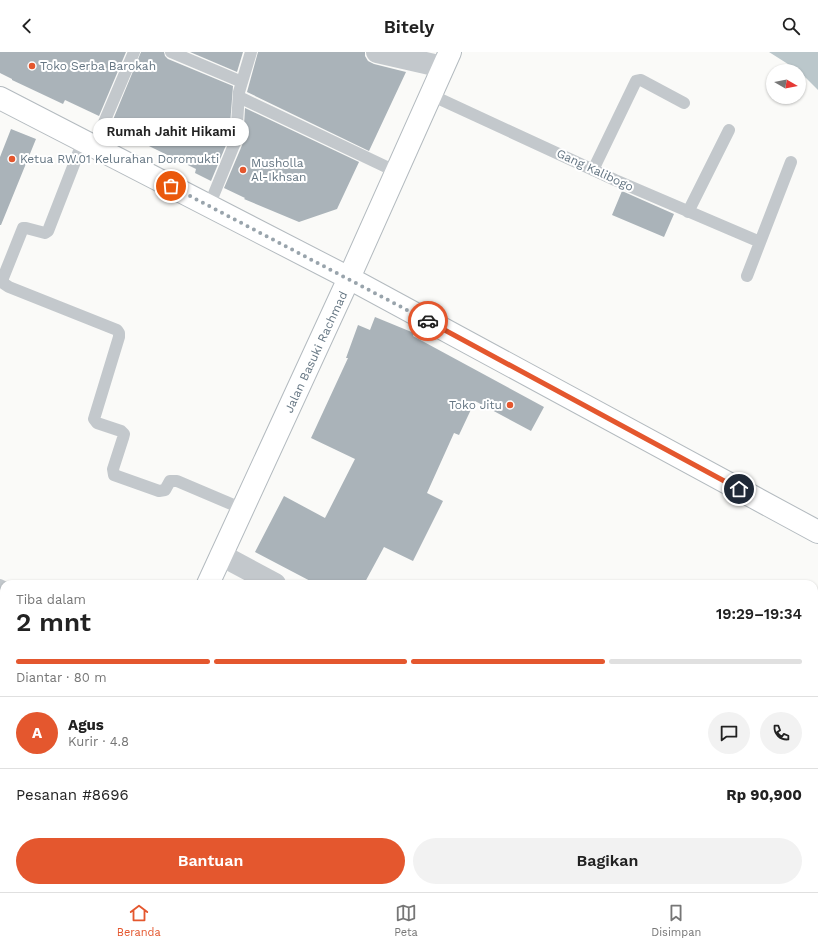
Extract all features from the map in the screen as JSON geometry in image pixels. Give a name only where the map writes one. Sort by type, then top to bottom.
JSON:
[{"type":"street","points":[[377,52],[446,60]]},
{"type":"street","name":"Jalan Basuki Rachmad","points":[[210,580],[349,278],[446,60]]},
{"type":"street","points":[[0,98],[349,278],[818,531]]},
{"type":"street","points":[[221,555],[268,580]]},
{"type":"lane","points":[[134,52],[88,144],[48,231],[45,233],[23,228],[2,281],[4,285],[117,330],[119,333],[94,419],[98,423],[121,431],[124,434],[113,469],[113,474],[159,491],[165,490],[170,481],[176,481],[243,509]]},
{"type":"lane","points":[[171,52],[242,82]]},
{"type":"lane","points":[[209,206],[236,140],[239,97],[251,52]]},
{"type":"lane","points":[[593,170],[634,82],[641,80],[684,103]]},
{"type":"lane","name":"Gang Kalibogo","points":[[431,95],[593,170],[760,242]]},
{"type":"lane","points":[[239,97],[397,172]]},
{"type":"lane","points":[[688,212],[729,130]]},
{"type":"lane","points":[[747,276],[791,162]]},
{"type":"shaded area","points":[[769,52],[818,52],[818,90],[806,78],[806,64],[788,64]]},
{"type":"building","points":[[0,52],[126,52],[99,116],[65,100],[63,104],[0,73]]},
{"type":"building","points":[[141,52],[164,52],[168,59],[233,86],[229,138],[211,181],[195,173],[196,169],[110,127]]},
{"type":"building","points":[[190,52],[243,52],[237,72]]},
{"type":"building","points":[[258,52],[365,52],[365,56],[368,61],[374,64],[406,72],[369,151],[247,92]]},
{"type":"building","points":[[245,108],[359,162],[337,209],[299,222],[244,199],[245,198],[224,188],[243,143]]},
{"type":"building","points":[[11,129],[36,139],[0,225],[0,157]]},
{"type":"building","points":[[622,191],[674,214],[664,237],[612,215]]},
{"type":"building","points":[[375,317],[414,333],[413,336],[544,407],[531,431],[475,401],[459,435],[454,433],[427,493],[443,501],[413,561],[384,547],[366,580],[308,580],[255,552],[284,496],[325,518],[355,459],[311,438],[348,358],[346,358],[358,325],[370,330]]},
{"type":"way so far","points":[[171,186],[349,278],[428,321]]},
{"type":"place","name":"Toko Serba Barokah","points":[[32,66]]},
{"type":"place","name":"Ketua RW.01 Kelurahan Doromukti","points":[[12,159]]},
{"type":"place","name":"Musholla Al-Ikhsan","points":[[243,170]]},
{"type":"place","name":"Rumah Jahit Hikami","points":[[171,186]]},
{"type":"place","name":"Toko Jitu","points":[[510,405]]},
{"type":"route","points":[[428,321],[739,489]]}]
